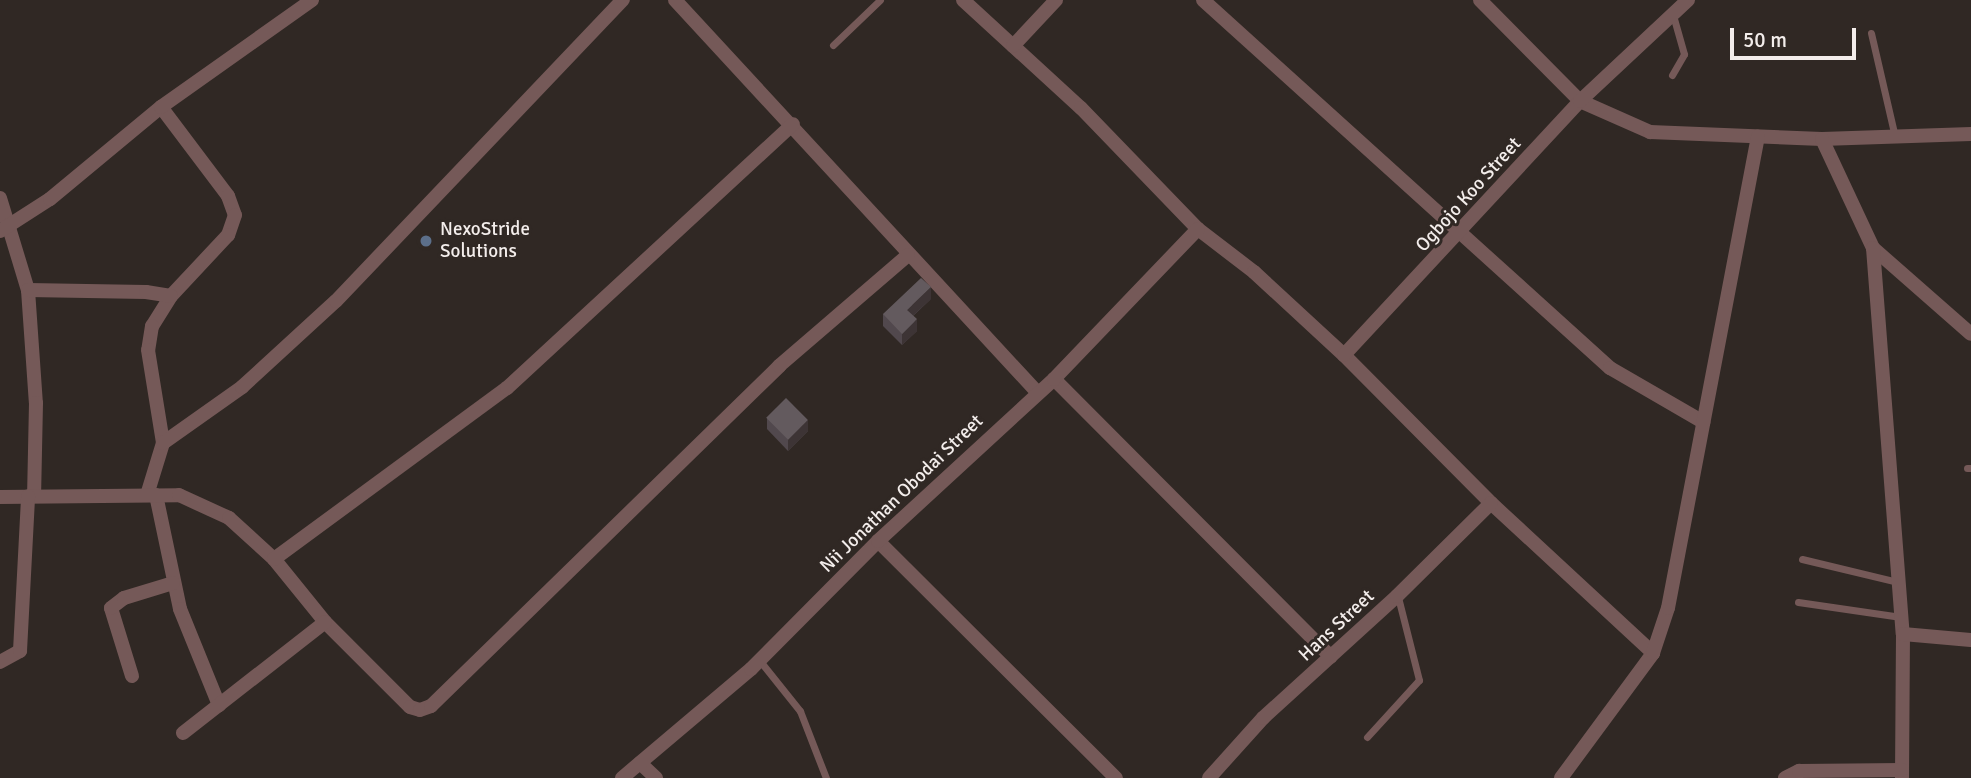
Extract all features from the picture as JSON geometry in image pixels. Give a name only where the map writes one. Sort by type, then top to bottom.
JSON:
[{"type":"street","points":[[5,228],[50,198],[161,107],[313,0]]},
{"type":"street","points":[[163,443],[242,387],[336,301],[624,0]]},
{"type":"street","points":[[675,0],[793,124],[908,255],[1037,392]]},
{"type":"street","points":[[963,0],[1081,108],[1198,229],[1254,272],[1344,355],[1491,503],[1653,653]]},
{"type":"street","points":[[1013,46],[1056,0]]},
{"type":"street","points":[[1203,0],[1288,80],[1462,231],[1610,368],[1703,422]]},
{"type":"street","points":[[1480,0],[1580,101],[1650,132],[1822,139],[1971,134]]},
{"type":"street","name":"Ogbojo Koo Street","points":[[1344,355],[1580,101],[1688,0]]},
{"type":"street","points":[[161,107],[215,176],[235,215],[228,235],[171,296],[152,326],[148,350],[163,443],[151,495],[173,583],[219,705]]},
{"type":"street","points":[[274,559],[507,388],[793,124]]},
{"type":"street","points":[[1561,778],[1653,653],[1668,608],[1758,137]]},
{"type":"street","points":[[1785,778],[1799,771],[1902,774],[1903,634],[1872,248],[1822,139]]},
{"type":"street","points":[[0,198],[5,228],[28,290],[36,403],[20,651],[0,662]]},
{"type":"street","name":"Nii Jonathan Obodai Street","points":[[622,778],[759,661],[878,541],[1054,379],[1198,229]]},
{"type":"street","points":[[1872,248],[1971,334]]},
{"type":"street","points":[[0,497],[179,495],[229,518],[274,559],[325,622],[410,707],[420,710],[431,706],[779,366],[908,255]]},
{"type":"street","points":[[28,290],[146,292],[171,296]]},
{"type":"street","points":[[1054,379],[1331,657]]},
{"type":"street","name":"Hans Street","points":[[1209,778],[1263,718],[1397,596],[1491,503]]},
{"type":"street","points":[[878,541],[1116,778]]},
{"type":"street","points":[[132,676],[111,608],[124,598],[173,583]]},
{"type":"street","points":[[183,733],[325,622]]},
{"type":"street","points":[[1903,634],[1971,640]]},
{"type":"street","points":[[640,763],[656,778]]},
{"type":"lane","points":[[833,45],[880,0]]},
{"type":"lane","points":[[1672,75],[1684,54],[1673,14]]},
{"type":"lane","points":[[1871,33],[1895,138]]},
{"type":"lane","points":[[1802,559],[1899,582]]},
{"type":"lane","points":[[1367,737],[1419,680],[1397,596]]},
{"type":"lane","points":[[1798,602],[1901,617]]},
{"type":"lane","points":[[759,661],[800,711],[826,778]]},
{"type":"building","points":[[921,278],[931,287],[907,310],[917,319],[902,334],[883,314]]},
{"type":"building","points":[[786,398],[808,420],[788,440],[766,418]]},
{"type":"place","name":"NexoStride Solutions","points":[[426,241]]}]
